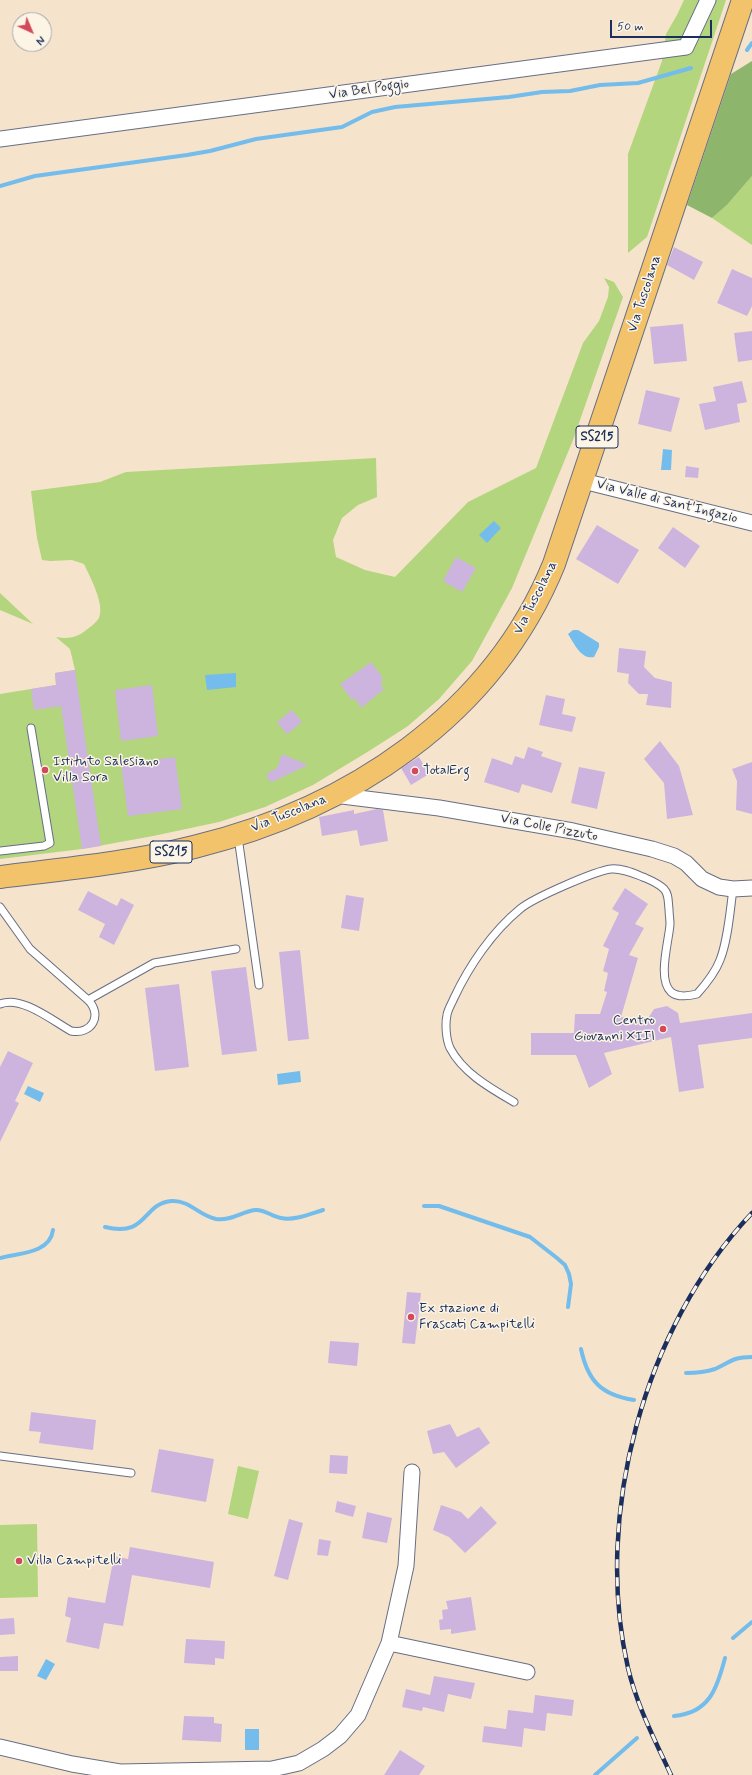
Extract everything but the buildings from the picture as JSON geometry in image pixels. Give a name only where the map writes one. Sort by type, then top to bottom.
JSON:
[{"type":"main road","name":"Via Tuscolana","points":[[0,877],[140,858],[192,848],[238,834],[291,815],[369,779],[428,737],[500,661],[524,626],[554,564],[743,0]]},
{"type":"street","name":"Via Bel Poggio","points":[[0,139],[686,47],[708,0]]},
{"type":"street","name":"Via Valle di Sant'Ingazio","points":[[583,481],[752,523]]},
{"type":"street","name":"Via Colle Pizzuto","points":[[334,795],[466,813],[573,831],[652,849],[682,860],[702,879],[712,884],[733,889],[752,888]]},
{"type":"street","points":[[0,1748],[120,1774],[266,1769],[286,1766],[303,1761],[333,1742],[354,1721],[365,1702],[389,1643],[406,1566],[412,1472]]},
{"type":"street","points":[[389,1643],[527,1672]]},
{"type":"lane","points":[[0,852],[44,846],[50,843],[31,728]]},
{"type":"lane","points":[[238,834],[259,985]]},
{"type":"lane","points":[[514,1102],[474,1077],[458,1060],[450,1047],[446,1032],[447,1014],[460,985],[488,943],[506,922],[521,908],[539,898],[596,872],[610,869],[623,870],[654,882],[667,894],[670,924],[665,960],[665,983],[672,992],[683,996],[697,994],[707,983],[720,960],[727,930],[733,889]]},
{"type":"lane","points":[[0,907],[30,949],[88,1000],[94,1009],[94,1020],[87,1029],[77,1032],[71,1031],[26,1005],[15,1002],[0,1004]]},
{"type":"lane","points":[[88,1000],[154,963],[236,948]]},
{"type":"lane","points":[[0,1456],[131,1473]]},
{"type":"green space","points":[[684,0],[726,0],[647,237],[628,253],[628,154],[662,61],[666,34]]},
{"type":"green space","points":[[752,61],[752,176],[727,205],[712,218],[687,205],[731,74]]},
{"type":"green space","points":[[752,176],[752,245],[712,218],[727,205]]},
{"type":"green space","points":[[604,278],[614,282],[623,297],[573,440],[512,588],[472,661],[439,699],[408,726],[369,751],[313,785],[265,807],[219,822],[153,836],[82,849],[0,859],[0,694],[56,685],[55,673],[75,670],[70,649],[56,637],[72,637],[82,633],[96,622],[99,618],[100,612],[100,605],[96,591],[84,564],[72,560],[42,560],[37,538],[31,491],[100,482],[126,472],[376,458],[377,497],[358,505],[342,518],[333,540],[336,557],[365,570],[395,577],[468,502],[536,468],[583,343],[599,321],[608,297],[609,287]]},
{"type":"green space","points":[[0,593],[33,624],[0,610]]},
{"type":"green space","points":[[238,1466],[259,1471],[248,1519],[228,1514]]},
{"type":"green space","name":"Villa Campitelli","points":[[37,1524],[38,1597],[0,1598],[0,1525]]},
{"type":"water","points":[[663,449],[672,450],[671,470],[661,470]]},
{"type":"water","points":[[494,521],[501,528],[487,543],[479,535]]},
{"type":"water","points":[[573,630],[578,630],[599,643],[599,647],[594,657],[585,656],[578,650],[568,634]]},
{"type":"water","points":[[236,673],[236,687],[207,690],[205,675]]},
{"type":"water","points":[[300,1071],[301,1082],[278,1085],[277,1074]]},
{"type":"water","points":[[28,1086],[44,1093],[40,1102],[24,1094]]},
{"type":"water","points":[[46,1659],[55,1664],[46,1680],[37,1676]]},
{"type":"water","points":[[245,1729],[259,1729],[259,1750],[245,1750]]},
{"type":"waterway","points":[[747,50],[752,43]]},
{"type":"waterway","points":[[0,186],[35,176],[187,155],[210,151],[256,139],[342,127],[372,112],[395,107],[509,97],[542,92],[570,91],[600,85],[638,83],[691,68]]},
{"type":"waterway","points":[[105,1227],[119,1229],[129,1228],[137,1224],[155,1207],[162,1203],[172,1201],[178,1201],[189,1205],[205,1215],[216,1219],[231,1218],[255,1210],[278,1217],[291,1219],[323,1210]]},
{"type":"waterway","points":[[424,1206],[439,1206],[530,1237],[565,1265],[571,1284],[568,1307]]},
{"type":"waterway","points":[[0,1258],[39,1248],[46,1244],[51,1238],[53,1230]]},
{"type":"waterway","points":[[581,1349],[588,1370],[598,1385],[613,1395],[634,1400]]},
{"type":"waterway","points":[[686,1373],[708,1371],[732,1360],[752,1357]]},
{"type":"waterway","points":[[733,1638],[752,1622]]},
{"type":"waterway","points":[[674,1716],[686,1714],[696,1710],[710,1698],[719,1680],[725,1658]]},
{"type":"waterway","points":[[595,1775],[637,1738]]},
{"type":"railway","points":[[671,1775],[641,1709],[628,1668],[619,1609],[617,1548],[623,1487],[636,1426],[656,1367],[682,1311],[714,1259],[752,1213]]},
{"type":"place","name":"Istituto Salesiano Villa Sora","points":[[45,770]]},
{"type":"place","name":"TotalErg","points":[[415,771]]},
{"type":"place","name":"Centro Giovanni XIII","points":[[663,1029]]},
{"type":"place","name":"Ex stazione di Frascati Campitelli","points":[[411,1317]]},
{"type":"place","name":"Villa Campitelli","points":[[19,1561]]}]
